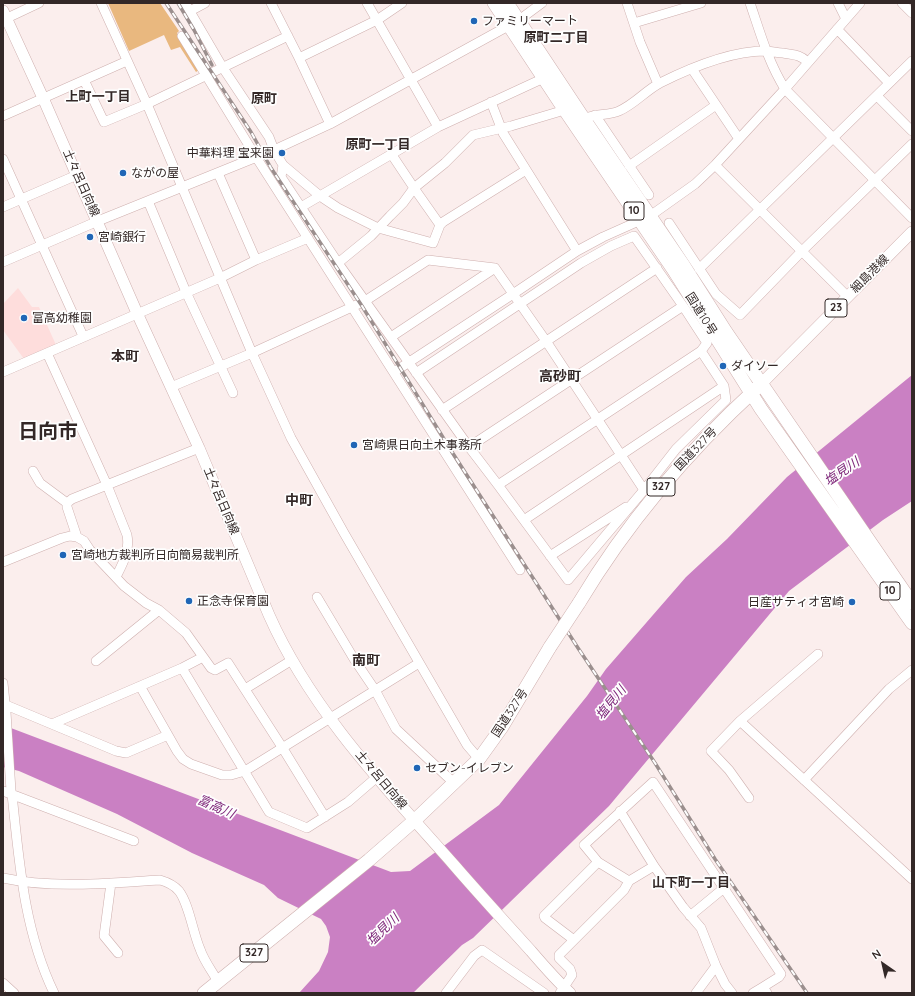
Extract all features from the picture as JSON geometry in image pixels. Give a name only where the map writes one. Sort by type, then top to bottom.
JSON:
[{"type":"highway","name":"国道10号","points":[[494,3],[514,23],[590,117],[673,269],[756,388],[781,414],[873,556],[912,623]]},
{"type":"highway","name":"国道10号","points":[[507,3],[514,23],[544,78],[564,109],[645,218]]},
{"type":"highway","name":"国道10号","points":[[756,388],[770,422],[873,556],[912,603]]},
{"type":"highway","name":"国道327号","points":[[204,993],[369,860],[418,824],[453,782],[479,759],[502,728],[598,570],[632,523],[675,470],[756,388]]},
{"type":"main road","name":"土々呂日向線","points":[[4,16],[43,98],[137,313],[199,448],[269,615],[292,660],[329,718],[377,777],[565,991]]},
{"type":"main road","name":"細島港線","points":[[756,388],[912,232]]},
{"type":"street","points":[[4,16],[39,3]]},
{"type":"street","points":[[101,3],[147,104],[181,188],[252,353],[291,438],[419,663],[467,744],[479,759]]},
{"type":"street","points":[[205,3],[187,7],[223,68],[269,137],[274,150],[283,165],[320,196],[338,208],[378,228],[432,243]]},
{"type":"street","points":[[272,3],[330,124]]},
{"type":"street","points":[[367,3],[438,127]]},
{"type":"street","points":[[299,58],[376,20],[402,3]]},
{"type":"street","points":[[3,262],[42,244],[274,150],[330,124],[514,23],[542,3]]},
{"type":"street","points":[[627,3],[640,42],[658,84]]},
{"type":"street","points":[[634,23],[701,3]]},
{"type":"street","points":[[750,3],[766,51],[778,79],[785,89],[912,218]]},
{"type":"street","points":[[838,3],[846,19]]},
{"type":"street","points":[[394,372],[577,251],[603,237],[645,218],[695,184],[785,89],[860,3]]},
{"type":"street","points":[[902,3],[912,13]]},
{"type":"street","points":[[837,29],[889,83]]},
{"type":"street","points":[[182,36],[256,157],[520,570]]},
{"type":"street","points":[[84,80],[104,122],[147,104],[288,36]]},
{"type":"street","points":[[649,195],[629,166],[590,117],[619,111],[629,106],[658,84],[692,69],[733,54],[766,51],[802,56],[808,62]]},
{"type":"street","points":[[3,116],[127,61]]},
{"type":"street","points":[[698,269],[912,61]]},
{"type":"street","points":[[692,69],[739,139]]},
{"type":"street","points":[[301,207],[438,127],[544,78]]},
{"type":"street","points":[[877,96],[912,131]]},
{"type":"street","points":[[491,102],[500,128],[577,251]]},
{"type":"street","points":[[629,166],[716,105]]},
{"type":"street","points":[[338,263],[371,236],[404,203],[414,188],[445,163],[473,135],[558,112],[564,109]]},
{"type":"street","points":[[669,223],[698,269],[716,294],[740,315],[802,250],[912,144]]},
{"type":"street","points":[[392,155],[440,225]]},
{"type":"street","points":[[3,159],[83,336]]},
{"type":"street","points":[[715,164],[848,297]]},
{"type":"street","points":[[283,165],[281,177],[338,263],[442,410],[568,580],[644,490],[676,449],[726,400],[724,386],[701,351]]},
{"type":"street","points":[[428,260],[432,243],[440,225],[443,222],[526,170]]},
{"type":"street","points":[[218,173],[256,260]]},
{"type":"street","points":[[3,207],[77,175]]},
{"type":"street","points":[[148,201],[186,292],[233,393]]},
{"type":"street","points":[[416,373],[601,251],[634,236],[707,343],[701,351],[498,485]]},
{"type":"street","points":[[3,372],[83,336],[220,278],[256,260],[308,238]]},
{"type":"street","points":[[171,387],[252,353],[352,307],[428,260],[495,268],[546,341],[644,490]]},
{"type":"street","points":[[391,337],[495,268]]},
{"type":"street","points":[[442,410],[657,268]]},
{"type":"street","points":[[469,447],[683,306]]},
{"type":"street","points":[[47,353],[107,485],[127,535],[129,543],[125,558],[116,577]]},
{"type":"street","points":[[524,520],[724,386]]},
{"type":"street","points":[[67,503],[72,499],[199,448]]},
{"type":"street","points":[[33,471],[40,483],[67,503],[77,537]]},
{"type":"street","points":[[550,556],[634,502]]},
{"type":"street","points":[[3,562],[62,538],[70,536],[77,537],[84,541],[90,550],[128,590],[159,610],[186,633],[211,668],[215,670],[228,663],[325,816]]},
{"type":"street","points":[[317,598],[354,659],[375,690],[396,729],[453,782]]},
{"type":"street","points":[[96,661],[159,610]]},
{"type":"street","points":[[749,798],[729,770],[711,751],[740,721],[818,654]]},
{"type":"street","points":[[52,724],[204,657]]},
{"type":"street","points":[[245,689],[292,660]]},
{"type":"street","points":[[140,686],[183,759],[191,764],[222,775],[231,775],[245,771],[419,663]]},
{"type":"street","points":[[182,668],[269,812],[307,828],[348,802],[377,777]]},
{"type":"street","points":[[804,780],[889,689],[912,670]]},
{"type":"street","points":[[3,683],[9,792],[21,881],[31,931],[54,993]]},
{"type":"street","points":[[5,704],[116,751],[126,753],[168,735]]},
{"type":"street","points":[[740,721],[912,879]]},
{"type":"street","points":[[629,882],[598,862],[584,845],[653,782],[781,974],[780,977],[765,990],[753,993]]},
{"type":"street","points":[[3,800],[9,792]]},
{"type":"street","points":[[9,792],[134,841]]},
{"type":"street","points":[[620,811],[654,866],[690,916],[701,928],[716,966],[725,984],[732,993]]},
{"type":"street","points":[[574,940],[544,916],[598,862]]},
{"type":"street","points":[[565,991],[572,975],[570,969],[559,958],[560,955],[624,890],[629,882],[654,866]]},
{"type":"street","points":[[3,878],[21,881],[80,885],[160,880],[167,882],[178,890],[183,898],[200,949],[206,963],[218,982]]},
{"type":"street","points":[[110,883],[104,936],[118,953]]},
{"type":"street","points":[[690,916],[724,888]]},
{"type":"street","points":[[446,993],[474,956],[482,950],[544,993]]},
{"type":"street","points":[[696,993],[716,966]]},
{"type":"street","points":[[3,983],[14,993]]},
{"type":"shaded area","points":[[108,3],[160,3],[179,31],[177,33],[199,70],[196,72],[180,47],[171,50],[164,35],[129,51]]},
{"type":"shaded area","name":"富高幼稚園","points":[[18,288],[32,307],[39,307],[56,345],[24,359],[3,330],[3,304]]},
{"type":"water","points":[[912,375],[912,501],[883,520],[789,591],[609,806],[473,938],[462,945],[413,993],[299,993],[319,971],[328,952],[330,937],[326,926],[321,919],[278,898],[264,885],[192,853],[117,814],[19,771],[3,767],[3,725],[391,872],[410,871],[499,805],[587,696],[606,669],[686,577],[727,539],[787,477]]},
{"type":"railway","points":[[166,3],[251,132],[271,168],[362,306],[452,452],[578,648],[655,763],[715,859],[807,993]]},
{"type":"railway","points":[[178,3],[212,65]]},
{"type":"place","name":"ファミリーマート","points":[[474,21]]},
{"type":"place","name":"中華料理 宝来園","points":[[282,153]]},
{"type":"place","name":"ながの屋","points":[[123,173]]},
{"type":"place","name":"宮崎銀行","points":[[90,237]]},
{"type":"place","name":"富高幼稚園","points":[[24,318]]},
{"type":"place","name":"ダイソー","points":[[723,366]]},
{"type":"place","name":"宮崎県日向土木事務所","points":[[354,445]]},
{"type":"place","name":"宮崎地方裁判所日向簡易裁判所","points":[[63,555]]},
{"type":"place","name":"正念寺保育園","points":[[189,601]]},
{"type":"place","name":"日産サティオ宮崎","points":[[852,602]]},
{"type":"place","name":"セブン-イレブン","points":[[417,768]]},
{"type":"district","name":"原町二丁目","points":[[556,38]]},
{"type":"district","name":"上町一丁目","points":[[98,97]]},
{"type":"district","name":"原町","points":[[264,99]]},
{"type":"district","name":"原町一丁目","points":[[378,145]]},
{"type":"district","name":"本町","points":[[125,357]]},
{"type":"district","name":"高砂町","points":[[560,377]]},
{"type":"district","name":"日向市","points":[[48,432]]},
{"type":"district","name":"中町","points":[[299,501]]},
{"type":"district","name":"南町","points":[[366,661]]},
{"type":"district","name":"山下町一丁目","points":[[691,883]]},
{"type":"water label","name":"塩見川","points":[[842,472]]},
{"type":"water label","name":"塩見川","points":[[611,703]]},
{"type":"water label","name":"富高川","points":[[216,807]]},
{"type":"water label","name":"塩見川","points":[[383,930]]}]
